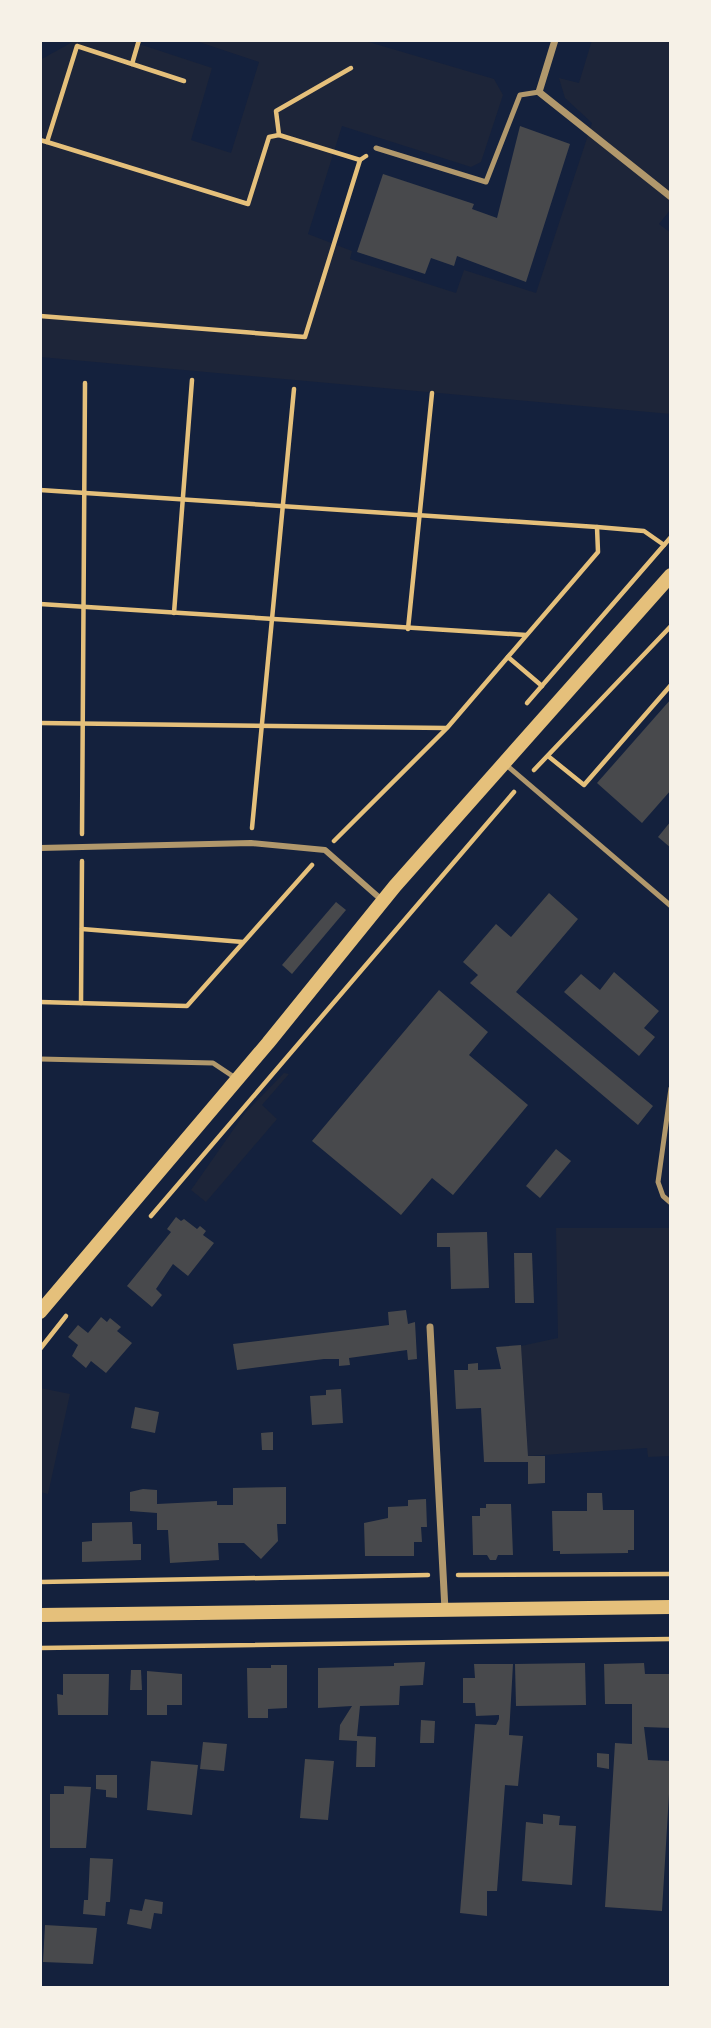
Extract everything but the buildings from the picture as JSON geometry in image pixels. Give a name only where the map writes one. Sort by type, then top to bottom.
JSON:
[{"type":"main road","points":[[40,1312],[383,901],[671,575]]},
{"type":"main road","points":[[40,1615],[671,1608]]},
{"type":"street","points":[[555,40],[539,92],[671,197]]},
{"type":"street","points":[[40,848],[251,843],[325,850],[383,901]]},
{"type":"street","points":[[430,1327],[445,1611]]},
{"type":"lane","points":[[376,148],[486,182],[520,95],[539,92]]},
{"type":"lane","points":[[505,764],[671,906]]},
{"type":"lane","points":[[40,1059],[213,1063],[237,1079]]},
{"type":"lane","points":[[671,1088],[658,1182],[663,1196],[671,1203]]},
{"type":"path","points":[[132,64],[139,40]]},
{"type":"path","points":[[47,142],[77,46],[184,81]]},
{"type":"path","points":[[279,135],[276,111],[351,68]]},
{"type":"path","points":[[40,140],[248,204],[269,137],[279,135],[360,160]]},
{"type":"path","points":[[40,316],[305,337],[360,160],[376,148]]},
{"type":"path","points":[[174,613],[192,380]]},
{"type":"path","points":[[81,1003],[85,383]]},
{"type":"path","points":[[251,843],[294,389]]},
{"type":"path","points":[[408,629],[432,393]]},
{"type":"path","points":[[40,490],[643,531],[664,545]]},
{"type":"path","points":[[40,1002],[187,1006],[325,850],[447,728],[527,635],[598,552],[597,527]]},
{"type":"path","points":[[40,604],[527,635]]},
{"type":"path","points":[[149,1219],[524,781],[671,626]]},
{"type":"path","points":[[508,657],[542,686]]},
{"type":"path","points":[[548,756],[584,785],[671,685]]},
{"type":"path","points":[[40,723],[447,728]]},
{"type":"path","points":[[82,929],[244,942]]},
{"type":"path","points":[[40,1349],[71,1310]]},
{"type":"path","points":[[40,1582],[444,1574],[671,1574]]},
{"type":"path","points":[[40,1648],[671,1639]]},
{"type":"shaded area","points":[[76,40],[127,40],[212,68],[191,140],[231,153],[259,62],[193,40],[362,40],[494,79],[503,95],[481,162],[471,167],[342,126],[308,234],[352,251],[350,259],[456,293],[464,270],[536,293],[592,123],[565,98],[559,78],[579,83],[592,40],[671,40],[671,209],[659,224],[671,233],[671,414],[40,357],[40,60]]},
{"type":"shaded area","points":[[284,1073],[289,1074],[262,1105],[277,1119],[206,1202],[191,1190],[245,1113]]},
{"type":"shaded area","points":[[556,1228],[671,1228],[671,1456],[648,1457],[647,1448],[528,1456],[521,1346],[558,1338]]},
{"type":"shaded area","points":[[40,1388],[70,1394],[48,1494],[40,1492]]}]
